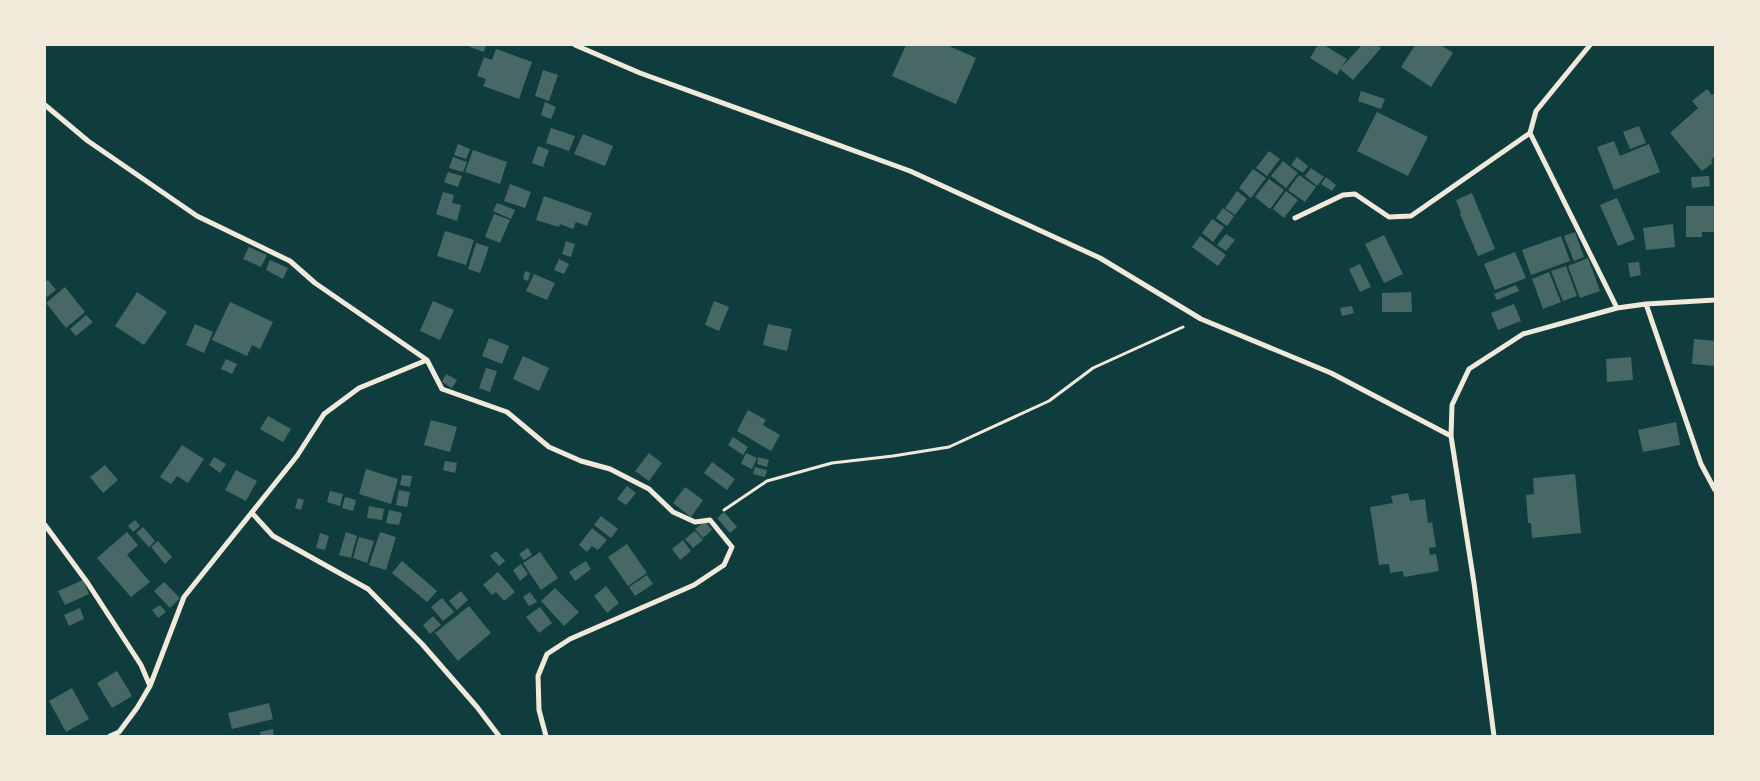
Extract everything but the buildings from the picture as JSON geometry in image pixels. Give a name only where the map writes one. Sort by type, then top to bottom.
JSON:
[{"type":"street","points":[[575,45],[640,73],[910,171],[1100,258],[1201,319],[1331,373],[1451,436]]},
{"type":"street","points":[[1295,218],[1342,195],[1355,194],[1389,217],[1411,216],[1530,133],[1536,111],[1590,45]]},
{"type":"street","points":[[45,105],[88,141],[197,216],[290,261],[315,284],[427,360],[442,389],[507,412],[549,447],[581,461],[610,469],[649,489],[673,512],[695,522],[710,520],[732,547],[724,565],[694,585],[570,639],[547,654],[538,676],[539,710],[546,736]]},
{"type":"street","points":[[1530,133],[1617,308]]},
{"type":"street","points":[[1494,736],[1475,592],[1451,436],[1452,404],[1469,370],[1523,334],[1617,308],[1646,304],[1715,300]]},
{"type":"street","points":[[1646,304],[1701,464],[1715,490]]},
{"type":"street","points":[[110,736],[119,732],[137,708],[150,686],[184,597],[297,456],[324,414],[359,388],[427,360]]},
{"type":"street","points":[[252,513],[273,536],[368,590],[422,644],[477,707],[499,736]]},
{"type":"street","points":[[45,525],[98,598],[141,665],[150,686]]},
{"type":"path","points":[[710,520],[767,481],[832,463],[950,447],[1049,401],[1094,368],[1201,319]]}]
